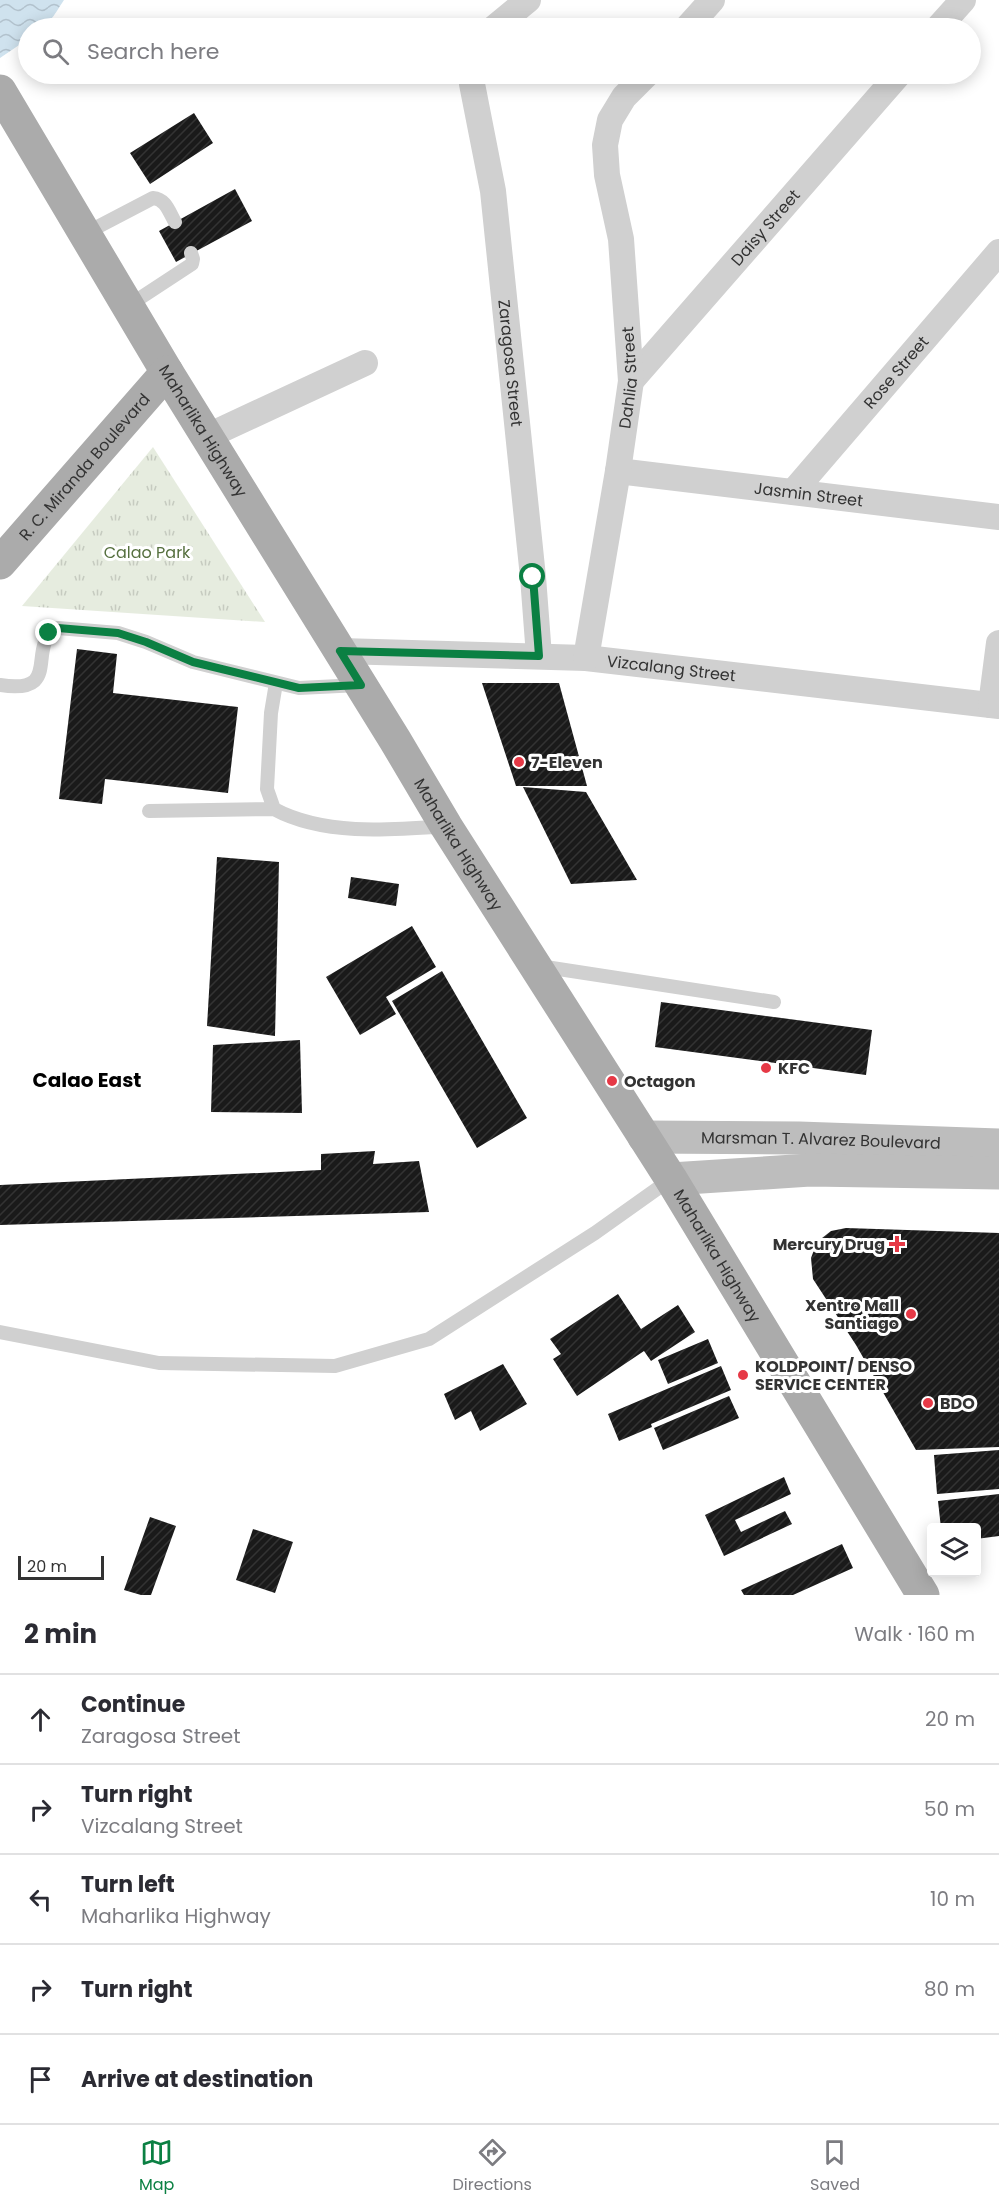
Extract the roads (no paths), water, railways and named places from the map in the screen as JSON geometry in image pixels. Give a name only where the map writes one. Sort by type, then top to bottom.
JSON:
[{"type":"main road","name":"Maharlika Highway","points":[[0,91],[167,372],[446,826],[671,1179],[923,1595]]},
{"type":"main road","name":"R. C. Miranda Boulevard","points":[[0,563],[167,372]]},
{"type":"street","points":[[506,18],[528,0]]},
{"type":"street","points":[[696,18],[712,0]]},
{"type":"street","points":[[947,18],[963,0]]},
{"type":"street","name":"Zaragosa Street","points":[[472,84],[493,191],[533,577],[539,656]]},
{"type":"street","name":"Dahlia Street","points":[[586,658],[631,381],[621,239],[607,175],[605,145],[610,120],[624,97],[637,84]]},
{"type":"street","name":"Daisy Street","points":[[631,381],[890,84]]},
{"type":"street","name":"Rose Street","points":[[794,492],[999,252]]},
{"type":"street","points":[[208,436],[365,363]]},
{"type":"street","name":"Jasmin Street","points":[[618,471],[999,517]]},
{"type":"street","points":[[995,706],[999,643]]},
{"type":"street","name":"Vizcalang Street","points":[[340,651],[586,658],[995,706]]},
{"type":"street","name":"Marsman T. Alvarez Boulevard","points":[[644,1137],[799,1138],[999,1144]]},
{"type":"street","name":"Marsman T. Alvarez Boulevard","points":[[671,1179],[810,1170],[999,1173]]},
{"type":"lane","points":[[86,233],[153,198],[165,202],[175,222]]},
{"type":"lane","points":[[128,306],[192,264],[194,259],[191,254]]},
{"type":"lane","points":[[0,685],[25,687],[35,681],[42,663],[45,640],[49,633],[58,628],[118,633],[193,662],[299,688],[361,685]]},
{"type":"lane","points":[[274,809],[267,789],[271,713],[276,683]]},
{"type":"lane","points":[[148,811],[274,809],[291,818],[346,827],[385,830],[446,826]]},
{"type":"lane","points":[[536,966],[774,1002]]},
{"type":"lane","points":[[0,1332],[159,1363],[335,1366],[429,1339],[596,1233],[671,1179]]},
{"type":"water","points":[[0,0],[64,0],[52,18],[18,18],[18,46],[0,58]]},
{"type":"place","name":"7-Eleven","points":[[519,762]]},
{"type":"place","name":"KFC","points":[[766,1068]]},
{"type":"place","name":"Octagon","points":[[612,1081]]},
{"type":"place","name":"Mercury Drug","points":[[897,1244]]},
{"type":"place","name":"Xentro Mall Santiago","points":[[911,1314]]},
{"type":"place","name":"KOLDPOINT/ DENSO SERVICE CENTER","points":[[743,1375]]},
{"type":"place","name":"BDO","points":[[928,1403]]},
{"type":"district","name":"Calao East","points":[[87,1080]]},
{"type":"park label","name":"Calao Park","points":[[147,552]]}]
